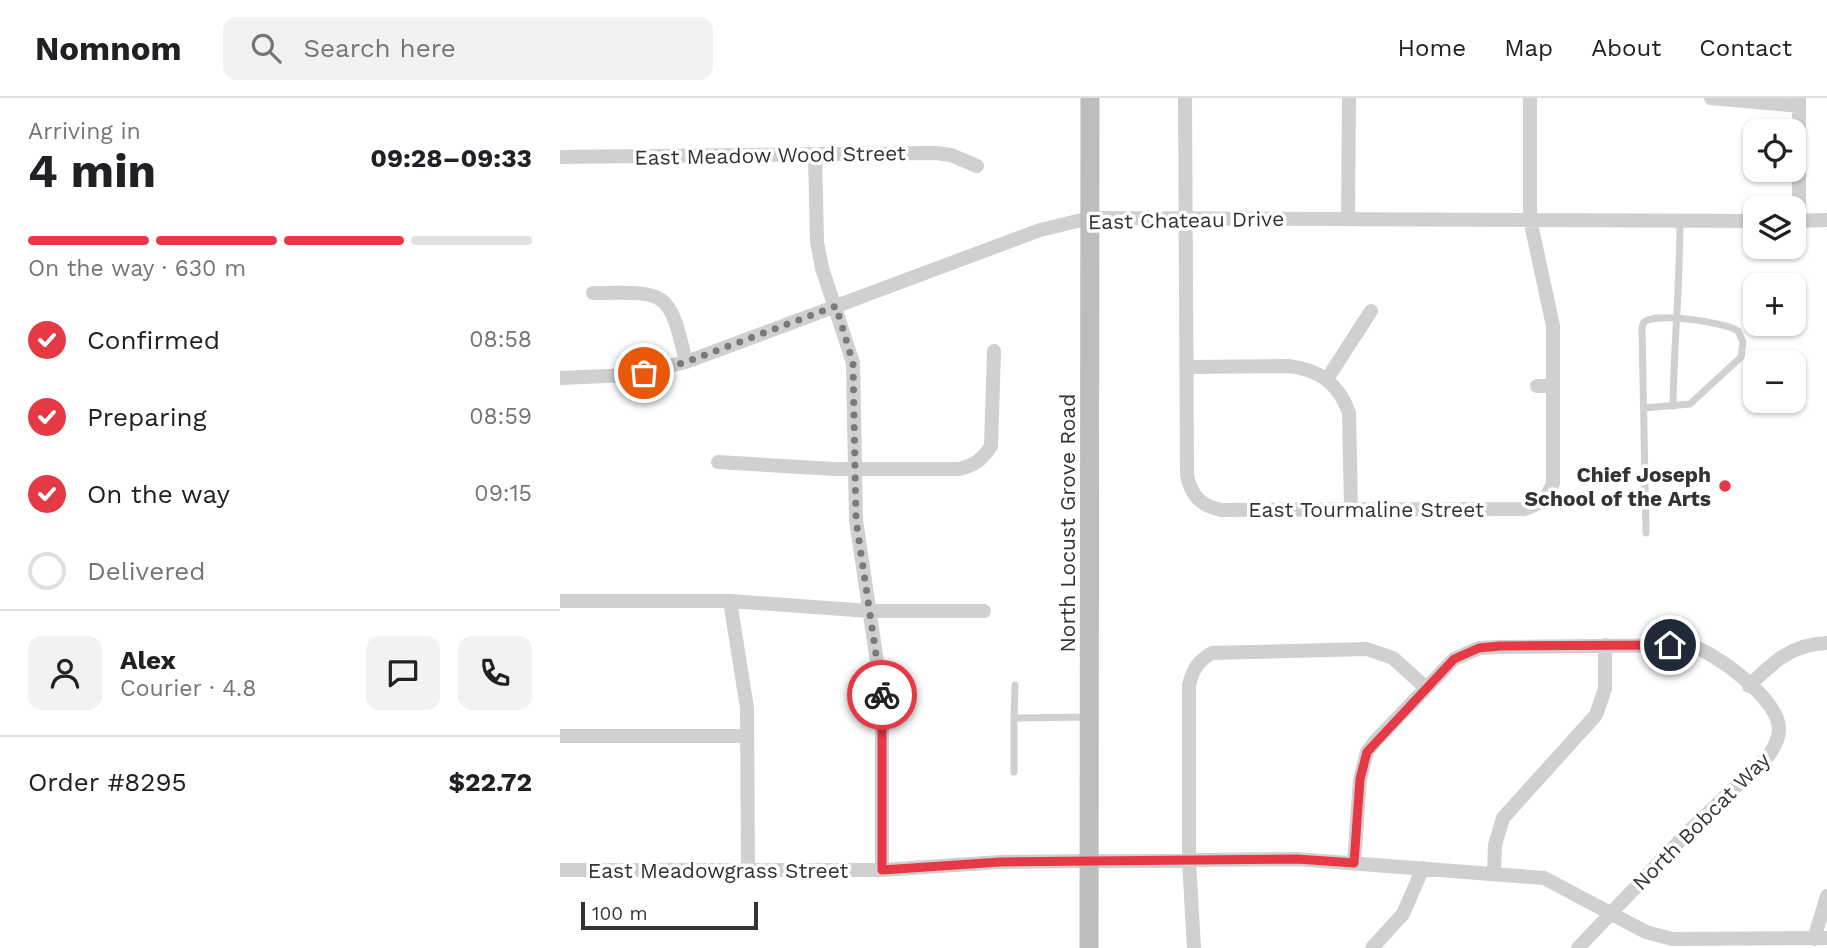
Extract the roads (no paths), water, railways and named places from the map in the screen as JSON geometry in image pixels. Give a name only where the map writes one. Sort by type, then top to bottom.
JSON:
[{"type":"main road","name":"North Locust Grove Road","points":[[1089,948],[1090,98]]},
{"type":"street","points":[[1185,98],[1187,367],[1302,367],[1327,379],[1344,400],[1349,413],[1352,508]]},
{"type":"street","points":[[1349,98],[1349,219]]},
{"type":"street","points":[[1530,98],[1530,219],[1551,312],[1553,386],[1537,386]]},
{"type":"street","points":[[1711,98],[1799,102],[1797,196]]},
{"type":"street","name":"East Meadow Wood Street","points":[[560,157],[936,153],[977,166]]},
{"type":"street","points":[[816,154],[817,242],[822,268],[853,363],[856,520],[882,696],[882,870]]},
{"type":"street","name":"East Chateau Drive","points":[[560,378],[630,375],[686,362],[1040,230],[1090,218],[1743,221]]},
{"type":"street","points":[[1806,220],[1827,220]]},
{"type":"street","points":[[593,293],[642,292],[656,295],[667,303],[675,315],[686,362]]},
{"type":"street","points":[[1327,379],[1371,311]]},
{"type":"street","points":[[718,462],[855,469],[959,469],[973,466],[984,457],[991,446],[994,351]]},
{"type":"street","name":"East Tourmaline Street","points":[[1187,367],[1187,475],[1190,488],[1197,500],[1209,508],[1222,510],[1524,509],[1537,505],[1548,496],[1553,483],[1553,386]]},
{"type":"street","points":[[560,601],[730,601],[869,611],[984,611]]},
{"type":"street","points":[[730,601],[744,681],[748,870]]},
{"type":"street","points":[[1749,686],[1785,653],[1811,643],[1827,643]]},
{"type":"street","points":[[1493,873],[1495,845],[1503,818],[1596,715],[1605,689],[1605,645]]},
{"type":"street","name":"North Bobcat Way","points":[[1354,863],[1360,779],[1367,752],[1454,659],[1479,648],[1689,645],[1702,649],[1725,663],[1777,716],[1777,743],[1578,948]]},
{"type":"street","points":[[1194,948],[1189,861],[1189,685],[1192,672],[1200,660],[1212,653],[1367,649],[1393,658],[1425,687]]},
{"type":"street","points":[[560,736],[747,736]]},
{"type":"street","name":"East Meadowgrass Street","points":[[560,870],[882,870],[1000,862],[1297,859],[1544,878],[1646,932],[1672,939],[1744,944],[1820,938]]},
{"type":"street","points":[[1372,948],[1403,914],[1423,868]]},
{"type":"street","points":[[1820,938],[1827,896]]},
{"type":"lane","points":[[1674,406],[1675,319],[1680,299],[1681,221]]},
{"type":"lane","points":[[1644,408],[1690,404],[1741,357],[1744,348],[1742,337],[1732,327],[1651,317],[1644,322],[1644,408],[1646,533]]},
{"type":"lane","points":[[1014,772],[1015,685]]},
{"type":"lane","points":[[1014,718],[1090,717]]},
{"type":"place","name":"Chief Joseph School of the Arts","points":[[1725,486]]}]
